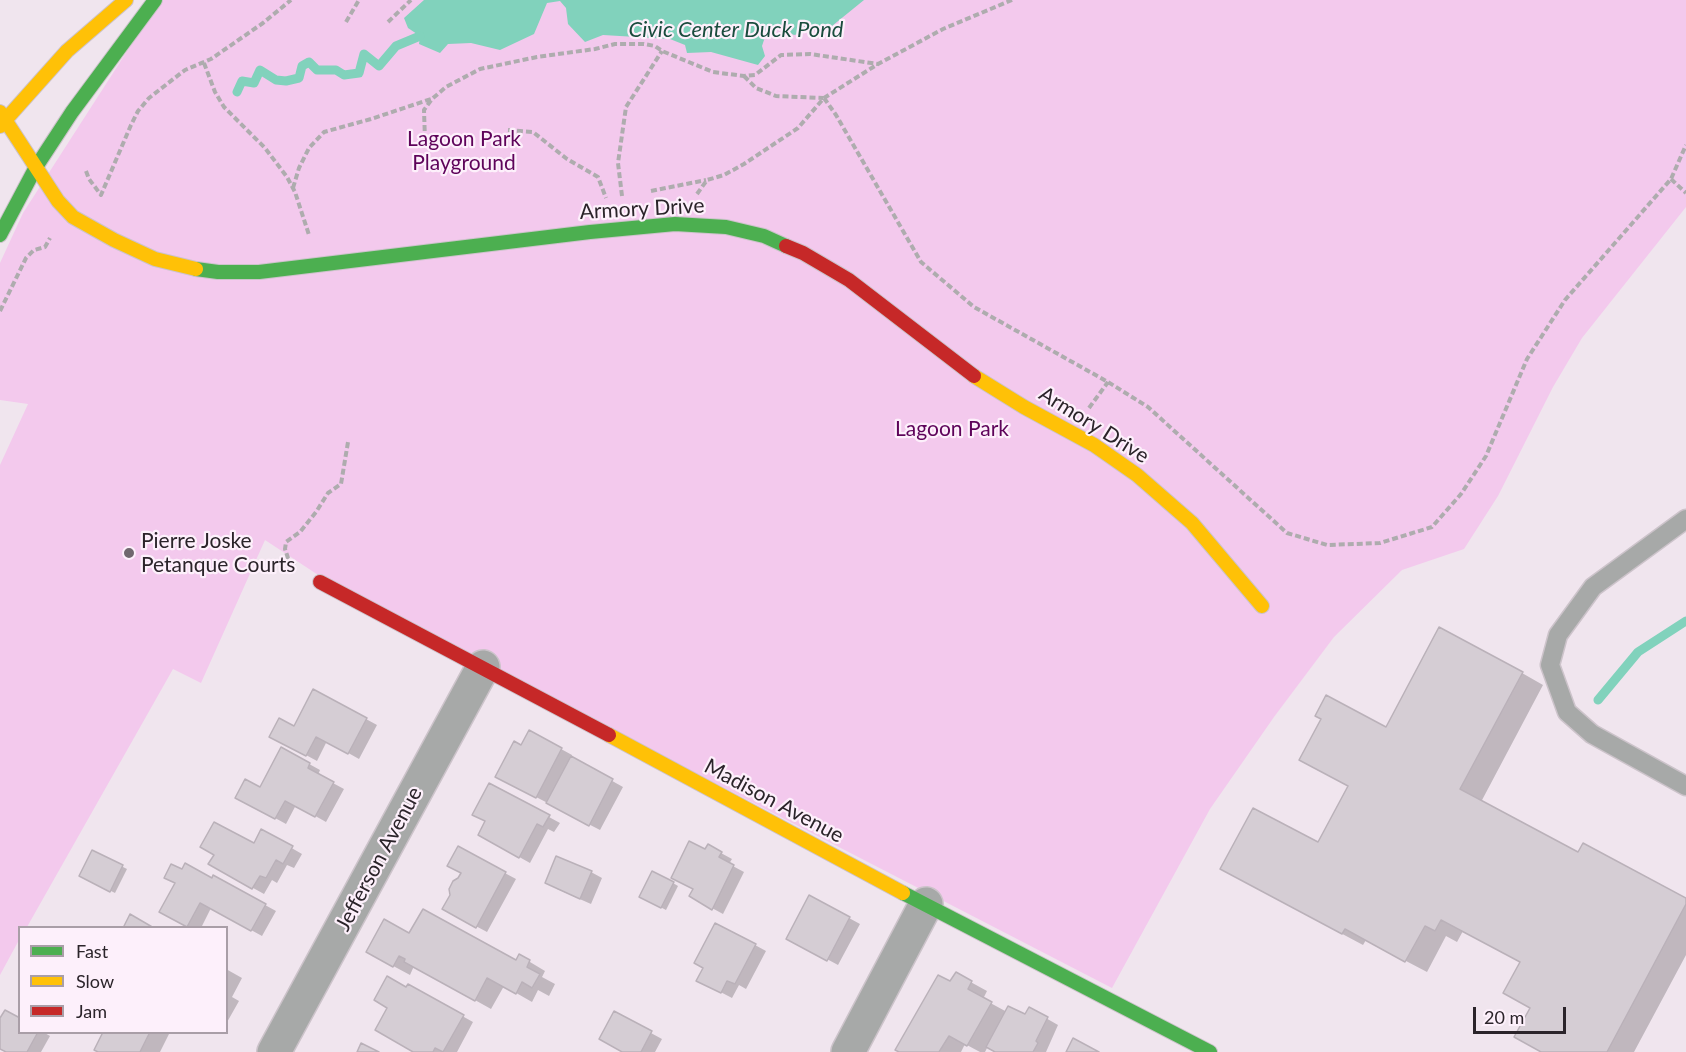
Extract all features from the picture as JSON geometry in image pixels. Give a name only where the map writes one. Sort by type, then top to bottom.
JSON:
[{"type":"street","points":[[2,119],[67,51],[126,0]]},
{"type":"street","points":[[0,235],[36,167],[72,111],[155,0]]},
{"type":"street","name":"Armory Drive","points":[[2,119],[72,217],[155,259],[218,272],[280,270],[590,232],[675,225],[726,227],[764,236],[803,253],[849,280],[977,378],[1024,407],[1094,445],[1137,475],[1192,523],[1262,606]]},
{"type":"street","name":"Madison Avenue","points":[[320,582],[483,667],[792,835],[1210,1052]]},
{"type":"street","name":"Jefferson Avenue","points":[[274,1052],[483,667]]},
{"type":"street","points":[[848,1052],[926,904]]},
{"type":"lane","points":[[1686,519],[1593,587],[1558,635],[1550,665],[1567,712],[1603,742],[1686,786]]},
{"type":"path","points":[[0,311],[26,258],[34,250],[45,247],[86,171],[101,195],[123,140],[138,111],[149,98],[185,70],[204,63],[263,23],[291,0]]},
{"type":"path","points":[[346,22],[359,0]]},
{"type":"path","points":[[388,22],[411,0]]},
{"type":"path","points":[[643,193],[724,175],[798,128],[824,98],[878,64],[943,29],[1012,0]]},
{"type":"path","points":[[425,140],[424,110],[432,99],[456,81],[480,69],[537,57],[615,45],[644,44],[655,46],[713,72],[744,76],[755,75],[781,55],[810,54],[878,64]]},
{"type":"path","points":[[622,197],[618,163],[626,107],[662,51]]},
{"type":"path","points":[[204,63],[215,92],[224,106],[272,155],[293,189],[310,239]]},
{"type":"path","points":[[744,76],[756,88],[776,96],[824,98]]},
{"type":"path","points":[[824,98],[921,262],[974,308],[1108,382],[1148,407],[1287,533],[1327,545],[1380,543],[1432,527],[1461,494],[1486,456],[1527,359],[1565,300],[1671,179],[1686,145]]},
{"type":"path","points":[[293,189],[299,168],[309,148],[324,132],[432,99]]},
{"type":"path","points":[[508,130],[533,132],[567,159],[598,177],[606,198],[632,195]]},
{"type":"path","points":[[1671,179],[1686,193]]},
{"type":"path","points":[[675,225],[707,180]]},
{"type":"path","points":[[320,582],[304,574],[288,558],[285,549],[286,542],[300,532],[328,493],[340,484],[348,442]]},
{"type":"green space","name":"Lagoon Park","points":[[160,0],[1686,0],[1686,207],[1582,338],[1553,387],[1498,496],[1464,549],[1402,570],[1334,637],[1274,717],[1210,809],[1112,988],[341,590],[265,540],[201,683],[173,669],[28,926],[18,926],[18,942],[0,975],[0,465],[28,404],[0,400],[0,263],[23,213]]},
{"type":"water","name":"Civic Center Duck Pond","points":[[424,0],[864,0],[832,26],[794,35],[780,28],[770,31],[762,46],[765,56],[758,65],[711,52],[687,53],[685,45],[670,39],[603,35],[585,42],[568,24],[566,8],[560,1],[547,3],[534,34],[500,50],[471,43],[448,44],[440,53],[419,44],[420,36],[408,28],[404,18]]},
{"type":"building","points":[[1439,627],[1523,672],[1460,789],[1578,852],[1583,843],[1686,898],[1686,904],[1607,1052],[1541,1052],[1514,1037],[1530,1008],[1503,993],[1520,962],[1441,920],[1435,931],[1425,926],[1405,962],[1345,929],[1342,934],[1220,869],[1253,808],[1318,842],[1348,786],[1299,760],[1321,719],[1315,716],[1326,695],[1386,727]]},
{"type":"building","points":[[313,689],[367,718],[348,754],[316,737],[306,756],[269,737],[279,718],[294,726]]},
{"type":"building","points":[[529,730],[562,748],[536,798],[495,777],[514,741],[521,745]]},
{"type":"building","points":[[281,747],[310,763],[308,768],[334,782],[315,817],[285,801],[275,819],[235,798],[245,779],[260,787]]},
{"type":"building","points":[[571,756],[613,779],[589,826],[546,803]]},
{"type":"building","points":[[489,783],[550,815],[543,827],[537,824],[519,858],[478,835],[485,821],[472,815]]},
{"type":"building","points":[[214,822],[254,843],[261,829],[293,846],[283,864],[276,860],[266,878],[260,876],[252,889],[208,864],[214,855],[200,847]]},
{"type":"building","points":[[689,841],[705,849],[708,844],[722,852],[719,857],[734,865],[712,910],[689,896],[693,889],[671,878]]},
{"type":"building","points":[[458,846],[506,872],[476,928],[442,909],[450,895],[449,889],[453,881],[461,873],[447,866]]},
{"type":"building","points":[[92,850],[123,865],[110,892],[79,876]]},
{"type":"building","points":[[556,856],[592,871],[580,899],[545,883]]},
{"type":"building","points":[[185,863],[212,878],[213,875],[266,904],[251,931],[200,903],[188,926],[159,912],[175,883],[164,878],[171,864],[182,869]]},
{"type":"building","points":[[652,871],[674,882],[661,908],[639,897]]},
{"type":"building","points":[[809,895],[850,917],[827,961],[786,939]]},
{"type":"building","points":[[423,909],[516,960],[519,954],[530,960],[527,967],[540,974],[532,988],[522,982],[516,994],[487,978],[475,1001],[404,962],[405,959],[399,956],[393,967],[366,952],[384,919],[409,933]]},
{"type":"building","points":[[130,914],[151,926],[124,926]]},
{"type":"building","points":[[715,923],[756,944],[735,984],[727,981],[721,993],[696,981],[703,968],[694,963]]},
{"type":"building","points":[[956,972],[972,981],[968,989],[992,1002],[967,1046],[949,1036],[939,1052],[899,1052],[895,1050],[938,975],[950,981]]},
{"type":"building","points":[[387,976],[406,987],[408,984],[464,1015],[443,1052],[435,1048],[433,1052],[413,1052],[375,1030],[387,1008],[374,1000]]},
{"type":"building","points":[[1008,1006],[1025,1014],[1029,1007],[1048,1017],[1033,1052],[995,1052],[986,1047]]},
{"type":"building","points":[[5,1010],[18,1017],[18,1034],[37,1034],[27,1052],[6,1052],[0,1049],[0,1018]]},
{"type":"building","points":[[614,1011],[652,1031],[641,1052],[622,1052],[599,1039]]},
{"type":"building","points":[[102,1034],[149,1034],[140,1052],[98,1052],[94,1050]]},
{"type":"building","points":[[1073,1038],[1099,1052],[1066,1052]]},
{"type":"building","points":[[361,1043],[379,1052],[357,1052]]},
{"type":"waterway","points":[[237,92],[242,81],[254,83],[260,70],[276,80],[286,81],[299,78],[302,66],[309,62],[317,70],[336,70],[344,75],[359,73],[364,54],[379,66],[396,46],[420,36]]},
{"type":"waterway","points":[[1598,700],[1638,652],[1686,621]]},
{"type":"traffic: fast","points":[[0,235],[36,167],[72,112],[155,0]]},
{"type":"traffic: fast","points":[[196,269],[218,272],[259,272],[675,224],[726,227],[764,236],[786,246]]},
{"type":"traffic: fast","points":[[903,893],[1210,1052]]},
{"type":"traffic: slow","points":[[0,126],[67,51],[126,0]]},
{"type":"traffic: slow","points":[[0,112],[58,201],[73,217],[155,259],[196,269]]},
{"type":"traffic: slow","points":[[974,376],[1024,407],[1094,445],[1137,475],[1192,523],[1262,606]]},
{"type":"traffic: slow","points":[[609,735],[903,893]]},
{"type":"traffic: jam","points":[[786,246],[803,253],[849,280],[974,376]]},
{"type":"traffic: jam","points":[[320,582],[609,735]]},
{"type":"place","name":"Pierre Joske Petanque Courts","points":[[129,553]]},
{"type":"park label","name":"Lagoon Park Playground","points":[[464,151]]}]
